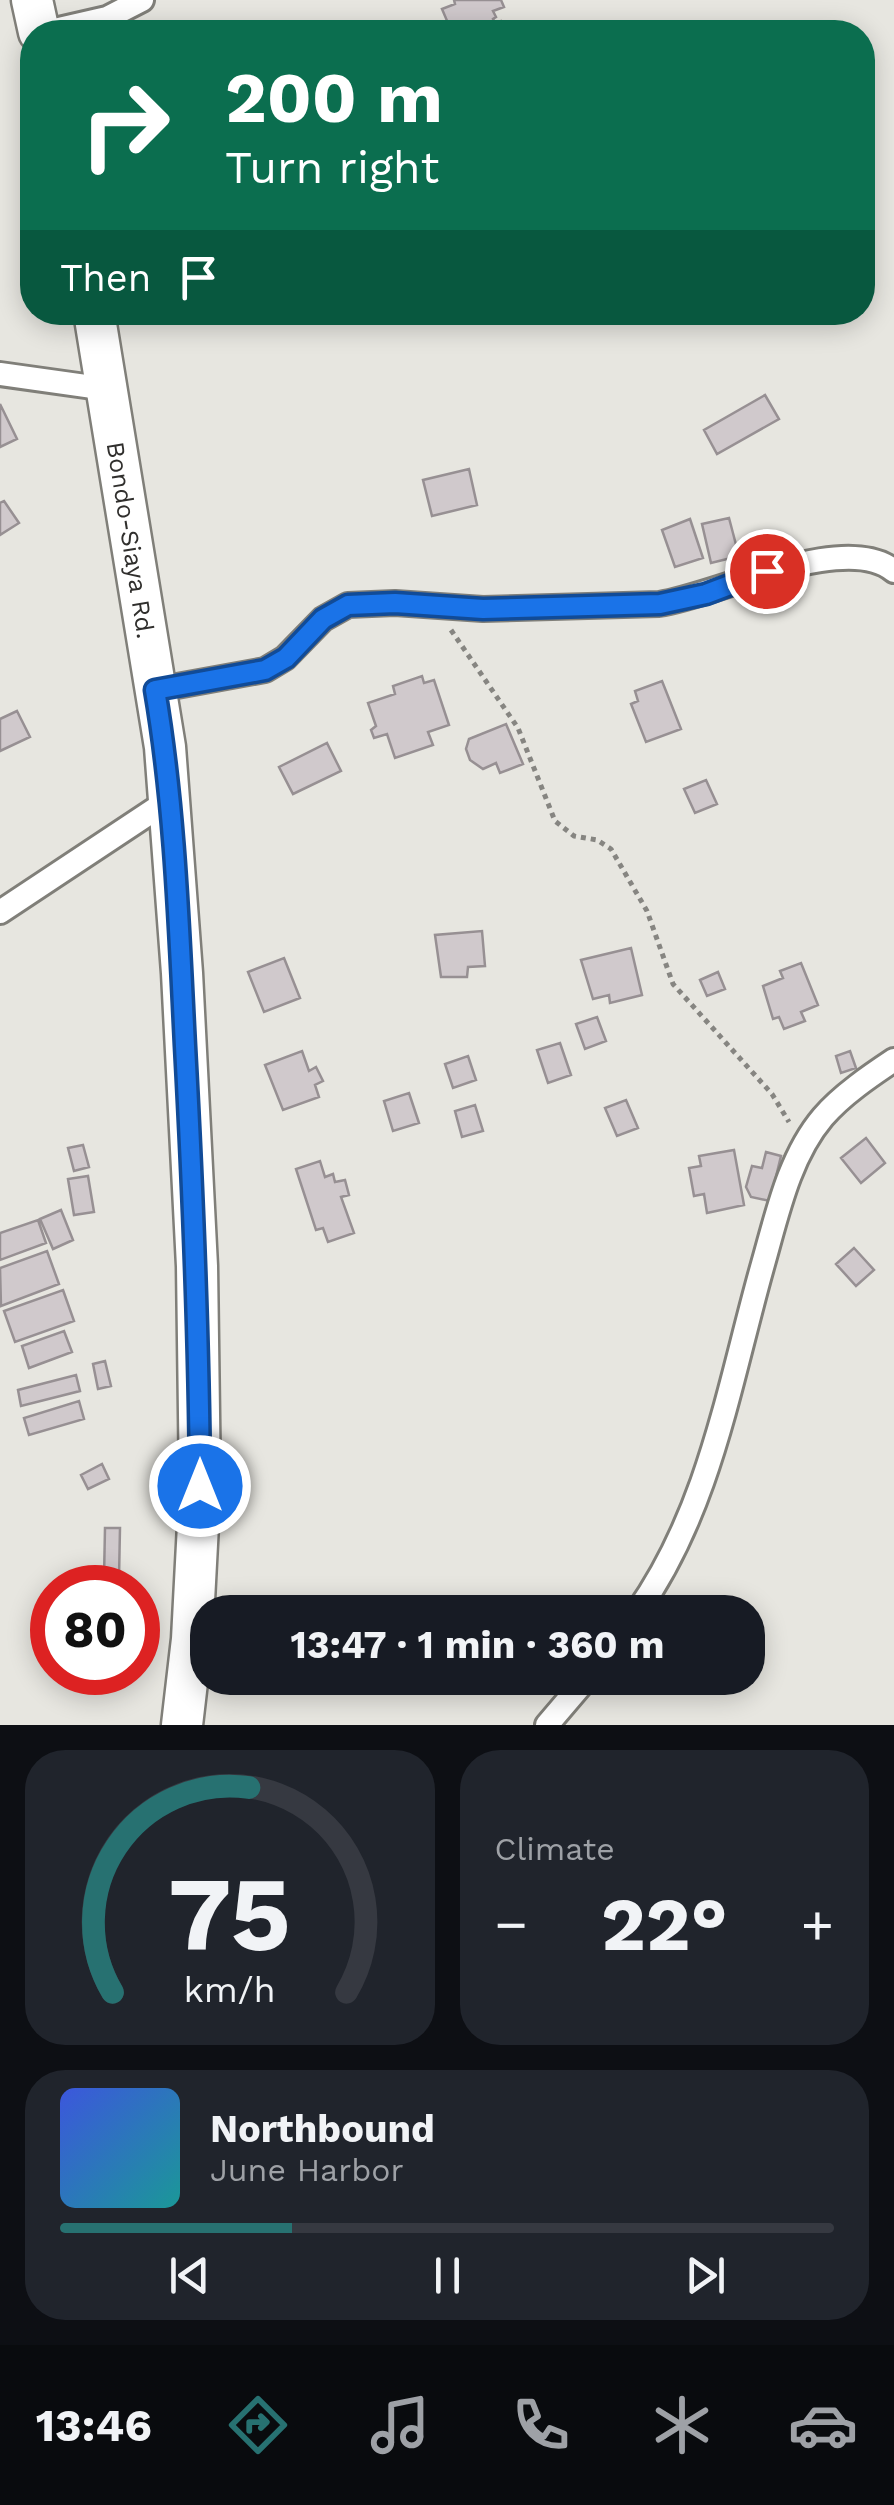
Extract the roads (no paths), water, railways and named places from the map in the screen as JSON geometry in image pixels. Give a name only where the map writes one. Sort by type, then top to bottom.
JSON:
[{"type":"highway","name":"Bondo-Siaya Rd.","points":[[96,325],[155,690],[169,800],[182,973],[199,1355],[198,1542],[182,1725]]},
{"type":"street","points":[[98,20],[142,0]]},
{"type":"street","points":[[0,374],[107,388]]},
{"type":"street","points":[[155,690],[265,670],[286,658],[323,619],[348,605],[395,603],[483,609],[660,604],[706,594],[795,564],[860,558],[882,560],[894,571]]},
{"type":"street","points":[[0,912],[169,800]]},
{"type":"street","points":[[647,1595],[699,1496],[722,1426],[781,1202],[804,1146],[824,1116],[894,1060]]},
{"type":"street","points":[[547,1725],[573,1695]]}]
